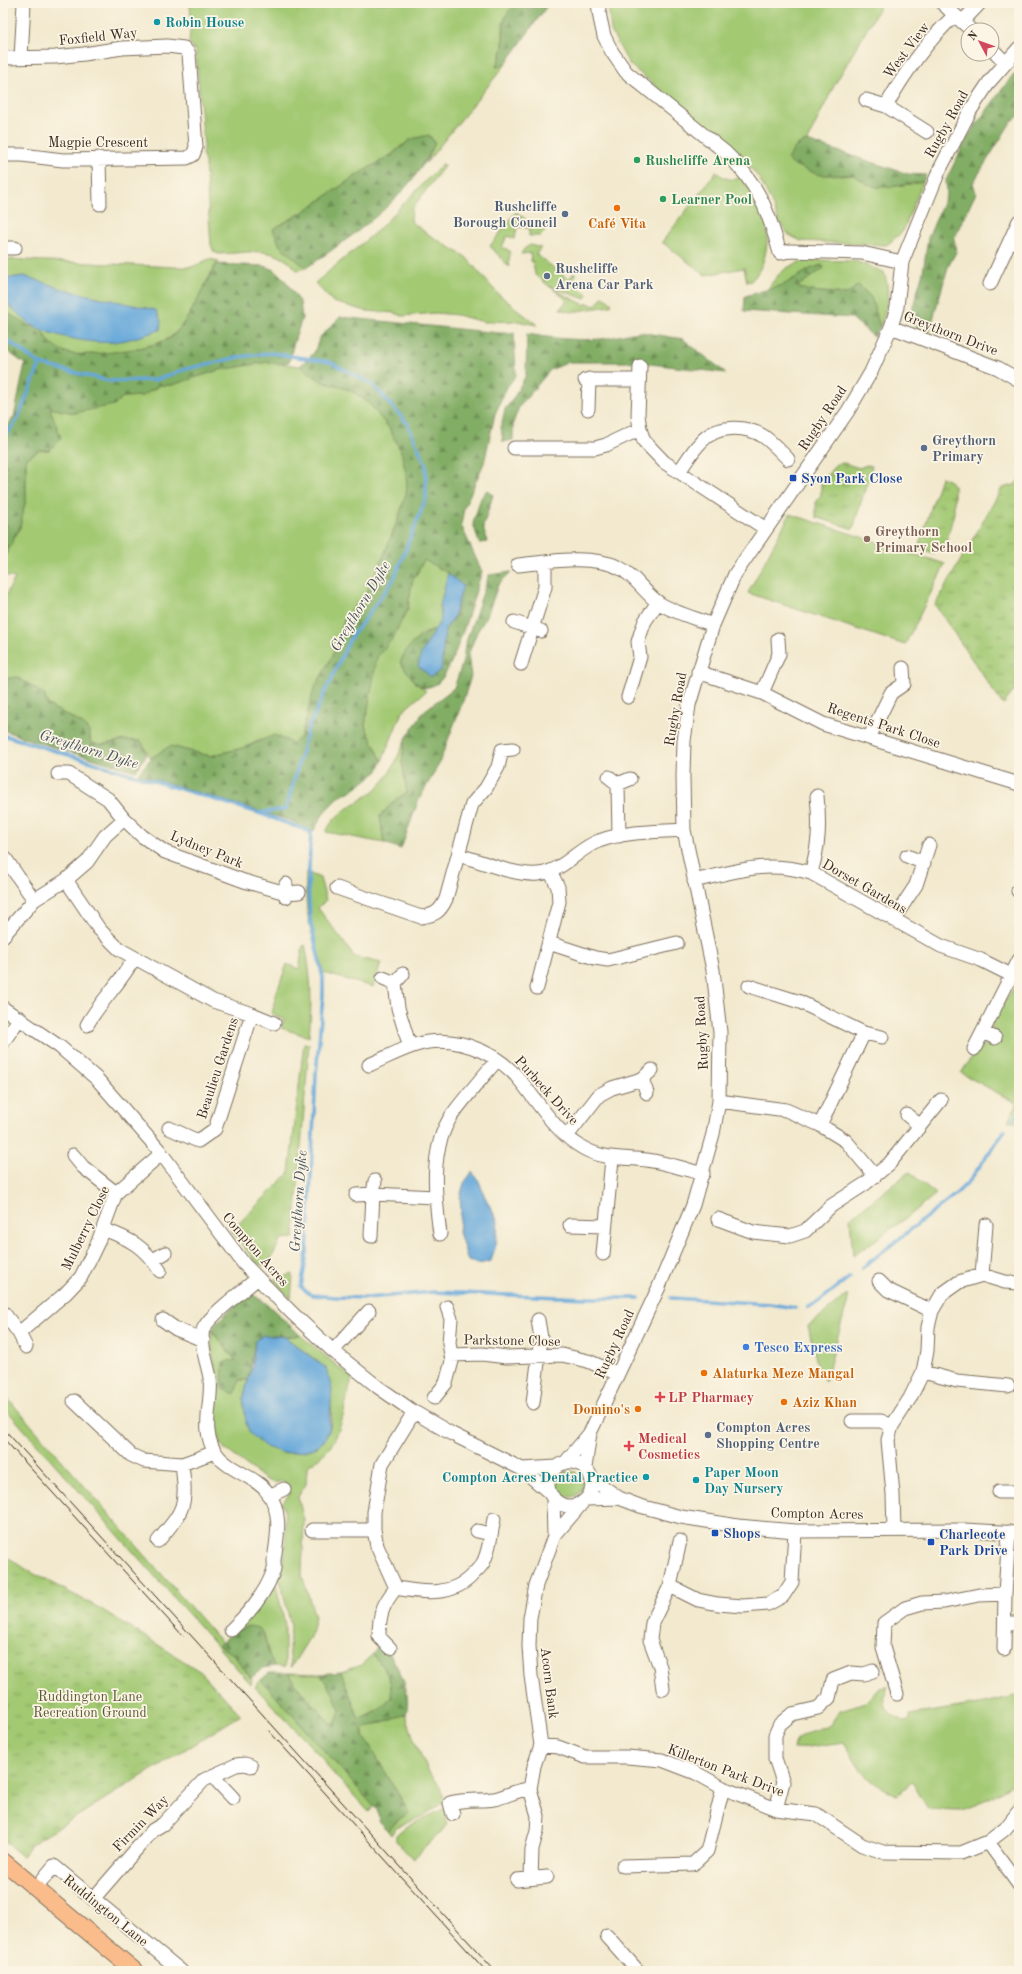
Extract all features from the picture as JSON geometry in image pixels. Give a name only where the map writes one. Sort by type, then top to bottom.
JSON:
[{"type":"main road","name":"Ruddington Lane","points":[[3,1861],[133,1970]]},
{"type":"street","points":[[21,58],[24,3]]},
{"type":"street","points":[[598,3],[604,36],[612,52],[626,72],[725,152],[739,165],[753,183],[768,212],[780,253],[790,250],[862,253],[902,262]]},
{"type":"street","points":[[942,3],[962,22]]},
{"type":"street","name":"West View","points":[[964,22],[980,3]]},
{"type":"street","name":"West View","points":[[886,106],[893,93],[922,52],[960,25]]},
{"type":"street","name":"Foxfield Way","points":[[3,58],[84,54],[122,48],[167,46],[184,48],[189,54],[192,86],[196,147],[193,155]]},
{"type":"street","name":"Rugby Road","points":[[561,1465],[590,1433],[671,1259],[703,1174],[713,1134],[719,1101],[720,1032],[713,970],[684,830],[684,742],[698,672],[713,625],[735,574],[854,400],[871,372],[891,327],[897,307],[902,262],[939,170],[950,146],[970,111],[1005,62],[1019,48]]},
{"type":"street","points":[[1000,57],[1005,62]]},
{"type":"street","points":[[866,100],[886,106],[927,132]]},
{"type":"street","name":"Magpie Crescent","points":[[3,155],[22,155],[63,160],[99,158],[187,158],[193,155]]},
{"type":"street","points":[[99,158],[100,204]]},
{"type":"street","points":[[990,284],[1019,221]]},
{"type":"street","name":"Greythorn Drive","points":[[891,327],[998,368],[1019,380]]},
{"type":"street","points":[[640,366],[638,415],[644,441],[664,462],[766,528]]},
{"type":"street","points":[[588,409],[587,380],[639,380]]},
{"type":"street","points":[[679,472],[701,442],[711,434],[724,429],[738,427],[753,431],[764,437],[783,458]]},
{"type":"street","points":[[514,448],[546,442],[595,448],[606,445],[640,429]]},
{"type":"street","points":[[518,565],[590,561],[618,567],[667,608],[713,625]]},
{"type":"street","points":[[521,664],[536,630],[545,588],[545,563]]},
{"type":"street","points":[[628,697],[640,657],[638,642],[641,632],[645,621],[658,602]]},
{"type":"street","points":[[514,622],[536,630]]},
{"type":"street","points":[[762,693],[779,654],[778,639]]},
{"type":"street","points":[[869,738],[891,692],[904,684],[903,668]]},
{"type":"street","name":"Regents Park Close","points":[[698,672],[762,693],[823,724],[1019,784]]},
{"type":"street","points":[[337,888],[421,917],[433,916],[441,910],[446,899],[472,804],[486,788],[498,767],[502,750],[513,749]]},
{"type":"street","name":"Lydney Park","points":[[58,774],[69,774],[108,799],[124,819],[142,836],[165,852],[244,881],[286,891],[299,892]]},
{"type":"street","points":[[619,780],[619,836]]},
{"type":"street","points":[[811,873],[820,834],[817,796]]},
{"type":"street","points":[[3,936],[34,900],[66,880],[86,862],[105,836],[124,819]]},
{"type":"street","points":[[458,855],[526,874],[540,874],[567,863],[598,841],[619,836],[684,830]]},
{"type":"street","points":[[893,920],[916,885],[929,845]]},
{"type":"street","points":[[3,855],[34,900]]},
{"type":"street","points":[[906,856],[924,863]]},
{"type":"street","name":"Dorset Gardens","points":[[694,881],[766,866],[793,868],[811,873],[941,946],[981,960],[1010,975]]},
{"type":"street","points":[[538,988],[560,895],[558,887],[550,871]]},
{"type":"street","name":"Beaulieu Gardens","points":[[66,880],[99,929],[119,949],[213,1001],[274,1023]]},
{"type":"street","points":[[549,943],[595,958],[608,960],[666,951],[677,943]]},
{"type":"street","points":[[87,1025],[94,1011],[124,976],[134,958]]},
{"type":"street","points":[[974,1048],[1019,960]]},
{"type":"street","points":[[394,978],[398,1008],[410,1047]]},
{"type":"street","points":[[749,986],[800,1002],[864,1033],[882,1037]]},
{"type":"street","name":"Compton Acres","points":[[3,1008],[20,1018],[60,1047],[97,1079],[129,1114],[204,1212],[258,1278],[333,1351],[378,1387],[414,1412],[464,1441],[522,1469],[552,1495]]},
{"type":"street","name":"Beaulieu Gardens","points":[[169,1128],[198,1141],[215,1129],[252,1014]]},
{"type":"street","points":[[3,1042],[20,1018]]},
{"type":"street","points":[[983,1032],[995,1038]]},
{"type":"street","points":[[820,1126],[864,1033]]},
{"type":"street","name":"Purbeck Drive","points":[[369,1065],[410,1047],[427,1042],[446,1041],[477,1048],[497,1060],[511,1071],[550,1119],[567,1136],[582,1147],[595,1154],[612,1159],[660,1162],[703,1174]]},
{"type":"street","points":[[440,1234],[435,1197],[437,1155],[443,1134],[452,1116],[497,1060]]},
{"type":"street","points":[[567,1136],[599,1095],[612,1088],[647,1074],[647,1092]]},
{"type":"street","points":[[718,1219],[753,1232],[790,1236],[805,1231],[831,1206],[875,1176],[889,1164],[941,1100]]},
{"type":"street","points":[[719,1101],[786,1110],[820,1126],[846,1140],[875,1176]]},
{"type":"street","points":[[907,1115],[920,1126]]},
{"type":"street","name":"Mulberry Close","points":[[19,1333],[66,1293],[81,1277],[103,1229],[116,1192],[161,1154]]},
{"type":"street","points":[[73,1156],[82,1167],[116,1192]]},
{"type":"street","points":[[603,1254],[612,1159]]},
{"type":"street","points":[[356,1195],[374,1188],[435,1197]]},
{"type":"street","points":[[371,1236],[374,1188]]},
{"type":"street","points":[[570,1225],[605,1226]]},
{"type":"street","points":[[982,1275],[986,1225]]},
{"type":"street","points":[[103,1229],[133,1242],[146,1251],[160,1271]]},
{"type":"street","points":[[152,1260],[165,1252]]},
{"type":"street","points":[[894,1530],[893,1494],[888,1440],[892,1426],[910,1398],[923,1372],[928,1351],[928,1327],[932,1310],[942,1294],[959,1282],[982,1275],[1005,1282],[1019,1283]]},
{"type":"street","points":[[231,1630],[253,1607],[263,1593],[274,1571],[278,1525],[269,1496],[264,1489],[215,1452],[210,1439],[206,1418],[210,1380],[202,1340],[203,1330],[210,1320],[258,1278]]},
{"type":"street","points":[[879,1282],[888,1290],[932,1310]]},
{"type":"street","points":[[434,1398],[446,1383],[452,1361],[449,1343],[451,1319],[447,1307]]},
{"type":"street","points":[[333,1351],[369,1311]]},
{"type":"street","points":[[3,1312],[19,1333],[26,1346]]},
{"type":"street","points":[[164,1320],[176,1329],[202,1340]]},
{"type":"street","points":[[533,1403],[541,1338],[538,1320]]},
{"type":"street","name":"Parkstone Close","points":[[451,1355],[482,1354],[507,1358],[562,1355],[588,1361],[618,1374]]},
{"type":"street","points":[[923,1372],[957,1381],[1008,1386]]},
{"type":"street","points":[[74,1401],[92,1420],[131,1455],[144,1461],[182,1464],[215,1452]]},
{"type":"street","points":[[396,1588],[377,1546],[374,1530],[374,1512],[382,1464],[414,1412]]},
{"type":"street","points":[[852,1421],[881,1421],[892,1426]]},
{"type":"street","name":"Rugby Road","points":[[588,1473],[590,1433]]},
{"type":"street","points":[[575,1463],[588,1473],[591,1489],[584,1501],[571,1506],[565,1505],[552,1495],[549,1478],[561,1465],[575,1463]]},
{"type":"street","points":[[158,1541],[178,1517],[184,1503],[182,1464]]},
{"type":"street","name":"Compton Acres","points":[[522,1469],[561,1465]]},
{"type":"street","name":"Compton Acres","points":[[588,1473],[619,1498],[660,1513],[700,1521],[795,1531],[964,1530],[1014,1533]]},
{"type":"street","points":[[269,1496],[284,1489]]},
{"type":"street","points":[[999,1492],[1019,1492]]},
{"type":"street","name":"Acorn Bank","points":[[552,1495],[554,1536]]},
{"type":"street","name":"Compton Acres","points":[[584,1501],[619,1498]]},
{"type":"street","name":"Acorn Bank","points":[[531,1878],[532,1849],[537,1831],[538,1816],[530,1789],[534,1766],[541,1745],[530,1676],[530,1618],[536,1585],[554,1536],[584,1501]]},
{"type":"street","points":[[396,1588],[419,1592],[443,1591],[466,1583],[484,1563],[494,1519]]},
{"type":"street","points":[[312,1530],[374,1530]]},
{"type":"street","points":[[477,1531],[491,1534]]},
{"type":"street","points":[[670,1586],[698,1600],[718,1604],[743,1606],[768,1604],[782,1596],[792,1582],[795,1531]]},
{"type":"street","points":[[1004,1649],[1006,1623],[1005,1594],[1014,1533]]},
{"type":"street","points":[[663,1690],[660,1667],[650,1640],[652,1623],[670,1586],[680,1541]]},
{"type":"street","points":[[390,1648],[379,1637],[379,1625],[381,1610],[387,1598],[396,1588]]},
{"type":"street","points":[[897,1694],[883,1647],[884,1624],[905,1608],[922,1602],[944,1602],[979,1595],[1005,1594]]},
{"type":"street","points":[[1006,1623],[1019,1623]]},
{"type":"street","points":[[776,1809],[783,1782],[775,1758],[775,1735],[780,1724],[792,1714],[818,1708],[829,1698],[833,1680],[851,1673],[864,1674],[873,1671]]},
{"type":"street","name":"Killerton Park Drive","points":[[541,1745],[558,1747],[585,1757],[627,1757],[662,1760],[696,1773],[723,1788],[776,1809],[816,1814],[862,1845],[883,1852],[961,1853],[988,1842],[1004,1829],[1019,1811]]},
{"type":"street","name":"Firmin Way","points":[[93,1899],[153,1830],[164,1824],[204,1780],[236,1765],[245,1764],[251,1766]]},
{"type":"street","points":[[214,1775],[218,1782],[233,1798]]},
{"type":"street","points":[[623,1866],[693,1864],[707,1851],[723,1788]]},
{"type":"street","points":[[453,1814],[450,1803],[461,1800],[494,1799],[518,1790],[530,1789]]},
{"type":"street","points":[[988,1842],[1019,1885]]},
{"type":"street","name":"Ruddington Lane","points":[[35,1889],[54,1866],[181,1971]]},
{"type":"street","points":[[517,1880],[548,1877]]},
{"type":"street","points":[[607,1936],[638,1971]]},
{"type":"green space","points":[[190,3],[523,3],[514,6],[503,23],[503,47],[497,66],[505,65],[426,163],[435,143],[429,135],[401,146],[391,155],[357,175],[303,212],[273,229],[280,246],[306,268],[297,270],[279,256],[270,253],[251,252],[219,254],[214,252],[211,245],[205,162],[202,154],[204,147],[196,52],[189,42],[191,21]]},
{"type":"green space","points":[[523,3],[531,9],[534,3],[549,3],[505,65],[496,67],[503,49],[504,25],[507,14],[515,6]]},
{"type":"green space","points":[[608,3],[882,3],[834,86],[807,141],[797,145],[839,176],[854,175],[867,184],[890,187],[923,182],[903,231],[887,245],[801,241],[789,235],[779,222],[770,199],[759,178],[742,157],[629,64],[611,31]]},
{"type":"green space","points":[[1019,73],[1019,116],[1011,122],[973,183],[976,193],[954,238],[956,252],[948,267],[929,333],[914,326],[910,316],[923,272],[928,238],[947,194],[946,180],[968,136],[1012,76]]},
{"type":"green space","points":[[429,135],[435,143],[424,163],[411,181],[379,214],[343,242],[306,268],[280,246],[273,229],[303,212],[357,175],[391,155],[411,139]]},
{"type":"green space","points":[[807,141],[908,174],[926,175],[923,182],[890,187],[877,187],[867,184],[854,175],[819,175],[792,164],[787,159],[797,145]]},
{"type":"green space","points":[[442,164],[445,165],[412,209],[411,221],[426,233],[466,257],[497,293],[537,325],[517,321],[484,322],[457,315],[436,313],[402,316],[395,313],[366,311],[333,302],[315,283],[377,231]]},
{"type":"green space","points":[[716,172],[725,178],[735,179],[741,176],[759,206],[766,223],[767,246],[763,262],[756,276],[751,281],[747,282],[744,268],[705,275],[662,242]]},
{"type":"green space","points":[[516,212],[542,231],[544,229],[546,231],[541,236],[529,236],[529,228],[517,227],[515,239],[507,236],[502,247],[510,251],[509,267],[490,246]]},
{"type":"green space","points":[[530,245],[541,248],[536,254],[568,279],[574,273],[576,275],[571,281],[588,295],[585,299],[549,286],[535,275],[530,253],[521,254],[524,249]]},
{"type":"green space","points":[[3,259],[175,267],[192,267],[209,259],[219,261],[192,310],[180,328],[172,336],[154,344],[139,348],[92,355],[79,355],[71,354],[57,348],[47,339],[42,330],[63,335],[112,342],[159,330],[156,311],[66,290],[24,276],[8,278],[3,284]]},
{"type":"green space","points":[[807,260],[855,261],[884,272],[888,293],[885,313],[880,327],[871,297],[858,285],[847,294],[809,291],[796,287],[824,268],[812,268],[783,285],[767,290],[784,270]]},
{"type":"green space","points":[[216,264],[264,266],[275,270],[285,280],[300,302],[302,318],[289,362],[279,364],[268,362],[219,370],[172,385],[160,385],[142,396],[123,397],[114,405],[74,413],[50,408],[61,438],[50,450],[39,450],[26,459],[26,498],[20,527],[3,560],[3,431],[14,417],[25,364],[3,348],[3,310],[29,326],[42,330],[51,343],[64,352],[74,354],[95,354],[140,348],[165,341],[178,331],[190,313]]},
{"type":"green space","points":[[822,265],[824,268],[797,287],[809,291],[847,294],[858,285],[871,297],[880,327],[874,337],[852,318],[744,311],[745,296],[783,285],[812,268]]},
{"type":"green space","points":[[553,289],[585,305],[587,303],[595,306],[603,296],[612,304],[610,306],[571,312],[560,309],[567,300]]},
{"type":"green space","points":[[3,298],[7,304],[33,326],[29,326],[3,310]]},
{"type":"green space","points":[[340,317],[499,333],[514,333],[516,375],[507,387],[495,414],[484,463],[464,508],[461,525],[482,572],[451,663],[438,683],[424,688],[416,683],[400,663],[406,651],[414,642],[437,629],[430,639],[440,670],[445,629],[454,619],[462,586],[448,573],[424,560],[412,582],[408,608],[392,639],[377,657],[365,726],[382,761],[378,771],[355,789],[339,797],[325,811],[313,832],[291,821],[138,774],[151,758],[170,746],[210,756],[246,747],[274,735],[293,743],[301,737],[314,689],[332,657],[345,618],[367,592],[384,555],[399,517],[407,490],[406,473],[401,451],[389,428],[369,403],[350,390],[323,382],[300,366],[314,353],[320,337]]},
{"type":"green space","points":[[640,332],[683,339],[726,373],[634,362],[569,362],[550,370],[519,407],[513,423],[513,440],[503,442],[501,427],[505,409],[513,399],[526,375],[527,334],[564,339],[592,340]]},
{"type":"green space","points":[[268,362],[300,366],[323,382],[350,390],[369,403],[389,428],[401,451],[406,473],[407,490],[399,517],[384,555],[367,592],[345,618],[332,657],[314,689],[301,737],[293,743],[262,739],[246,747],[210,756],[170,746],[151,758],[141,741],[122,741],[101,745],[91,743],[89,732],[83,724],[48,705],[44,694],[17,677],[3,679],[3,600],[15,578],[3,575],[3,560],[20,527],[26,498],[26,459],[39,450],[50,450],[50,408],[74,413],[122,397],[142,396],[160,385],[172,385],[219,370]]},
{"type":"green space","points":[[844,463],[859,468],[867,465],[872,466],[853,529],[816,517],[816,501],[821,495],[821,483],[836,464]]},
{"type":"green space","points":[[941,477],[950,481],[954,486],[954,513],[947,539],[934,553],[918,548]]},
{"type":"green space","points":[[1019,480],[1019,684],[1003,705],[935,605],[1002,488],[1014,485]]},
{"type":"green space","points":[[487,490],[493,495],[483,527],[487,542],[479,543],[473,523],[481,498]]},
{"type":"green space","points":[[790,514],[945,564],[905,645],[748,593]]},
{"type":"green space","points":[[424,560],[448,573],[440,606],[441,619],[437,629],[420,635],[416,683],[426,691],[402,712],[382,761],[365,726],[377,657],[392,639],[408,609],[412,582]]},
{"type":"green space","points":[[511,572],[498,585],[487,616],[477,632],[468,655],[471,676],[463,701],[438,766],[418,801],[401,849],[384,843],[380,816],[395,800],[407,793],[402,762],[405,740],[424,711],[454,688],[463,661],[465,645],[489,575]]},
{"type":"green space","points":[[17,677],[44,694],[48,705],[83,724],[89,732],[91,743],[101,745],[124,740],[141,741],[147,754],[136,771],[30,740],[3,730],[3,679]]},
{"type":"green space","points":[[405,740],[402,762],[407,793],[395,800],[380,816],[384,843],[326,832],[343,811],[372,792],[384,781],[388,776]]},
{"type":"green space","points":[[306,872],[320,878],[326,900],[318,908],[355,957],[381,963],[373,987],[323,973],[308,917]]},
{"type":"green space","points":[[305,945],[311,991],[309,1037],[281,1028],[284,1019],[272,1014],[276,994],[287,964],[299,969],[303,946]]},
{"type":"green space","points":[[1019,980],[1019,1117],[1015,1123],[1008,1120],[1018,1104],[961,1073],[980,1048],[985,1045],[997,1044],[999,1036],[992,1028],[992,1021]]},
{"type":"green space","points":[[304,1043],[309,1044],[294,1238],[281,1239],[267,1267],[257,1263],[231,1231],[289,1173]]},
{"type":"green space","points":[[909,1172],[936,1194],[909,1216],[853,1256],[850,1218]]},
{"type":"green space","points":[[293,1274],[291,1299],[274,1280]]},
{"type":"green space","points":[[250,1293],[266,1303],[300,1335],[285,1337],[270,1335],[255,1342],[248,1380],[239,1380],[235,1394],[222,1389],[223,1362],[236,1360],[211,1330],[223,1316]]},
{"type":"green space","points":[[847,1295],[848,1300],[825,1382],[818,1368],[808,1326]]},
{"type":"green space","points":[[211,1330],[236,1361],[223,1362],[222,1388],[239,1380],[248,1380],[243,1399],[283,1453],[299,1452],[314,1448],[323,1442],[331,1423],[332,1412],[326,1368],[285,1337],[300,1335],[352,1378],[341,1423],[335,1439],[325,1453],[307,1467],[306,1484],[298,1497],[304,1520],[302,1575],[315,1617],[310,1637],[291,1667],[289,1647],[291,1626],[279,1576],[284,1556],[286,1534],[285,1514],[282,1503],[290,1493],[283,1481],[274,1483],[265,1479],[224,1448],[217,1434],[214,1415],[219,1386],[212,1351]]},
{"type":"green space","points":[[3,1393],[221,1642],[219,1646],[233,1654],[252,1680],[251,1684],[3,1406]]},
{"type":"green space","points":[[570,1471],[579,1475],[583,1484],[579,1493],[570,1497],[561,1493],[557,1484],[561,1475]]},
{"type":"green space","name":"Ruddington Lane Recreation Ground","points":[[3,1554],[29,1571],[101,1609],[201,1672],[241,1715],[32,1844],[22,1856],[3,1840]]},
{"type":"green space","points":[[275,1580],[285,1625],[285,1667],[275,1666],[272,1662],[264,1633],[236,1630]]},
{"type":"green space","points":[[249,1626],[259,1628],[275,1666],[263,1668],[251,1678],[233,1654],[219,1646],[229,1634]]},
{"type":"green space","points":[[378,1645],[387,1648],[406,1687],[407,1696],[406,1714],[362,1729],[364,1736],[409,1813],[398,1820],[388,1831],[378,1821],[379,1818],[377,1810],[261,1680],[269,1673],[290,1673],[294,1683],[331,1724],[336,1723],[340,1710],[333,1693],[320,1674],[341,1672],[359,1719],[377,1710],[391,1698],[391,1685],[387,1674],[373,1654]]},
{"type":"green space","points":[[373,1654],[387,1674],[391,1685],[391,1698],[377,1710],[359,1719],[341,1672],[361,1665]]},
{"type":"green space","points":[[290,1673],[320,1674],[333,1693],[340,1710],[336,1723],[331,1724],[294,1683]]},
{"type":"green space","points":[[261,1680],[374,1806],[369,1812],[330,1770],[322,1758],[255,1687]]},
{"type":"green space","points":[[887,1686],[885,1693],[885,1704],[887,1708],[894,1716],[905,1722],[910,1720],[910,1715],[979,1704],[1019,1695],[1019,1780],[985,1801],[962,1810],[928,1809],[912,1782],[897,1795],[871,1780],[864,1774],[854,1760],[844,1742],[794,1749],[796,1740],[811,1731],[830,1725],[840,1710],[866,1702],[877,1689]]},
{"type":"green space","points":[[406,1714],[419,1751],[429,1772],[441,1788],[444,1802],[423,1816],[396,1827],[391,1835],[388,1831],[398,1820],[409,1812],[364,1736],[362,1729]]},
{"type":"green space","points":[[445,1808],[447,1824],[441,1832],[413,1859],[396,1841],[396,1835],[404,1828]]},
{"type":"water","points":[[24,276],[66,290],[156,310],[161,321],[160,330],[136,338],[112,342],[93,342],[61,336],[42,330],[29,323],[15,311],[8,303],[4,295],[4,287],[8,278]]},
{"type":"water","points":[[448,573],[463,586],[453,619],[445,629],[441,670],[431,677],[418,666],[421,654],[441,619],[440,606]]},
{"type":"water","points":[[472,1172],[479,1181],[485,1197],[498,1222],[496,1245],[491,1261],[479,1264],[468,1261],[459,1232],[461,1211],[460,1197],[464,1183]]},
{"type":"water","points":[[263,1335],[285,1337],[326,1368],[332,1389],[329,1430],[324,1441],[314,1448],[303,1451],[283,1453],[266,1447],[250,1434],[246,1423],[243,1399],[252,1367],[255,1342]]},
{"type":"waterway","name":"Greythorn Dyke","points":[[3,337],[40,364],[109,381],[155,380],[186,369],[239,357],[271,353],[330,362],[372,384],[407,423],[426,465],[426,498],[394,579],[350,639],[309,726],[286,809],[259,813],[311,832],[308,885],[310,919],[323,978],[323,996],[316,1075],[307,1253],[301,1287],[311,1295],[336,1297],[367,1298],[434,1292],[586,1298],[639,1298]]},
{"type":"waterway","name":"Greythorn Dyke","points":[[3,439],[17,420],[40,364]]},
{"type":"waterway","name":"Greythorn Dyke","points":[[3,735],[259,813]]},
{"type":"waterway","points":[[1013,1120],[1019,1112]]},
{"type":"waterway","points":[[862,1268],[957,1193],[970,1180],[1005,1130]]},
{"type":"waterway","points":[[808,1307],[817,1303],[850,1277]]},
{"type":"waterway","points":[[671,1298],[770,1304],[795,1308]]},
{"type":"tram line","points":[[3,1428],[495,1971]]},
{"type":"tram line","points":[[3,1438],[183,1636]]},
{"type":"tram line","points":[[269,1731],[486,1971]]},
{"type":"place","name":"Robin House","points":[[157,22]]},
{"type":"place","name":"Rushcliffe Arena","points":[[637,160]]},
{"type":"place","name":"Learner Pool","points":[[663,199]]},
{"type":"place","name":"Café Vita","points":[[617,208]]},
{"type":"place","name":"Rushcliffe Borough Council","points":[[565,214]]},
{"type":"place","name":"Rushcliffe Arena Car Park","points":[[547,276]]},
{"type":"place","name":"Greythorn Primary","points":[[924,448]]},
{"type":"place","name":"Syon Park Close","points":[[793,478]]},
{"type":"place","name":"Greythorn Primary School","points":[[867,539]]},
{"type":"place","name":"Tesco Express","points":[[746,1347]]},
{"type":"place","name":"Alaturka Meze Mangal","points":[[704,1373]]},
{"type":"place","name":"LP Pharmacy","points":[[660,1397]]},
{"type":"place","name":"Aziz Khan","points":[[784,1402]]},
{"type":"place","name":"Domino's","points":[[638,1409]]},
{"type":"place","name":"Compton Acres Shopping Centre","points":[[708,1435]]},
{"type":"place","name":"Medical Cosmetics","points":[[629,1446]]},
{"type":"place","name":"Compton Acres Dental Practice","points":[[646,1477]]},
{"type":"place","name":"Paper Moon Day Nursery","points":[[696,1480]]},
{"type":"place","name":"Shops","points":[[715,1533]]},
{"type":"place","name":"Charlecote Park Drive","points":[[931,1542]]}]
